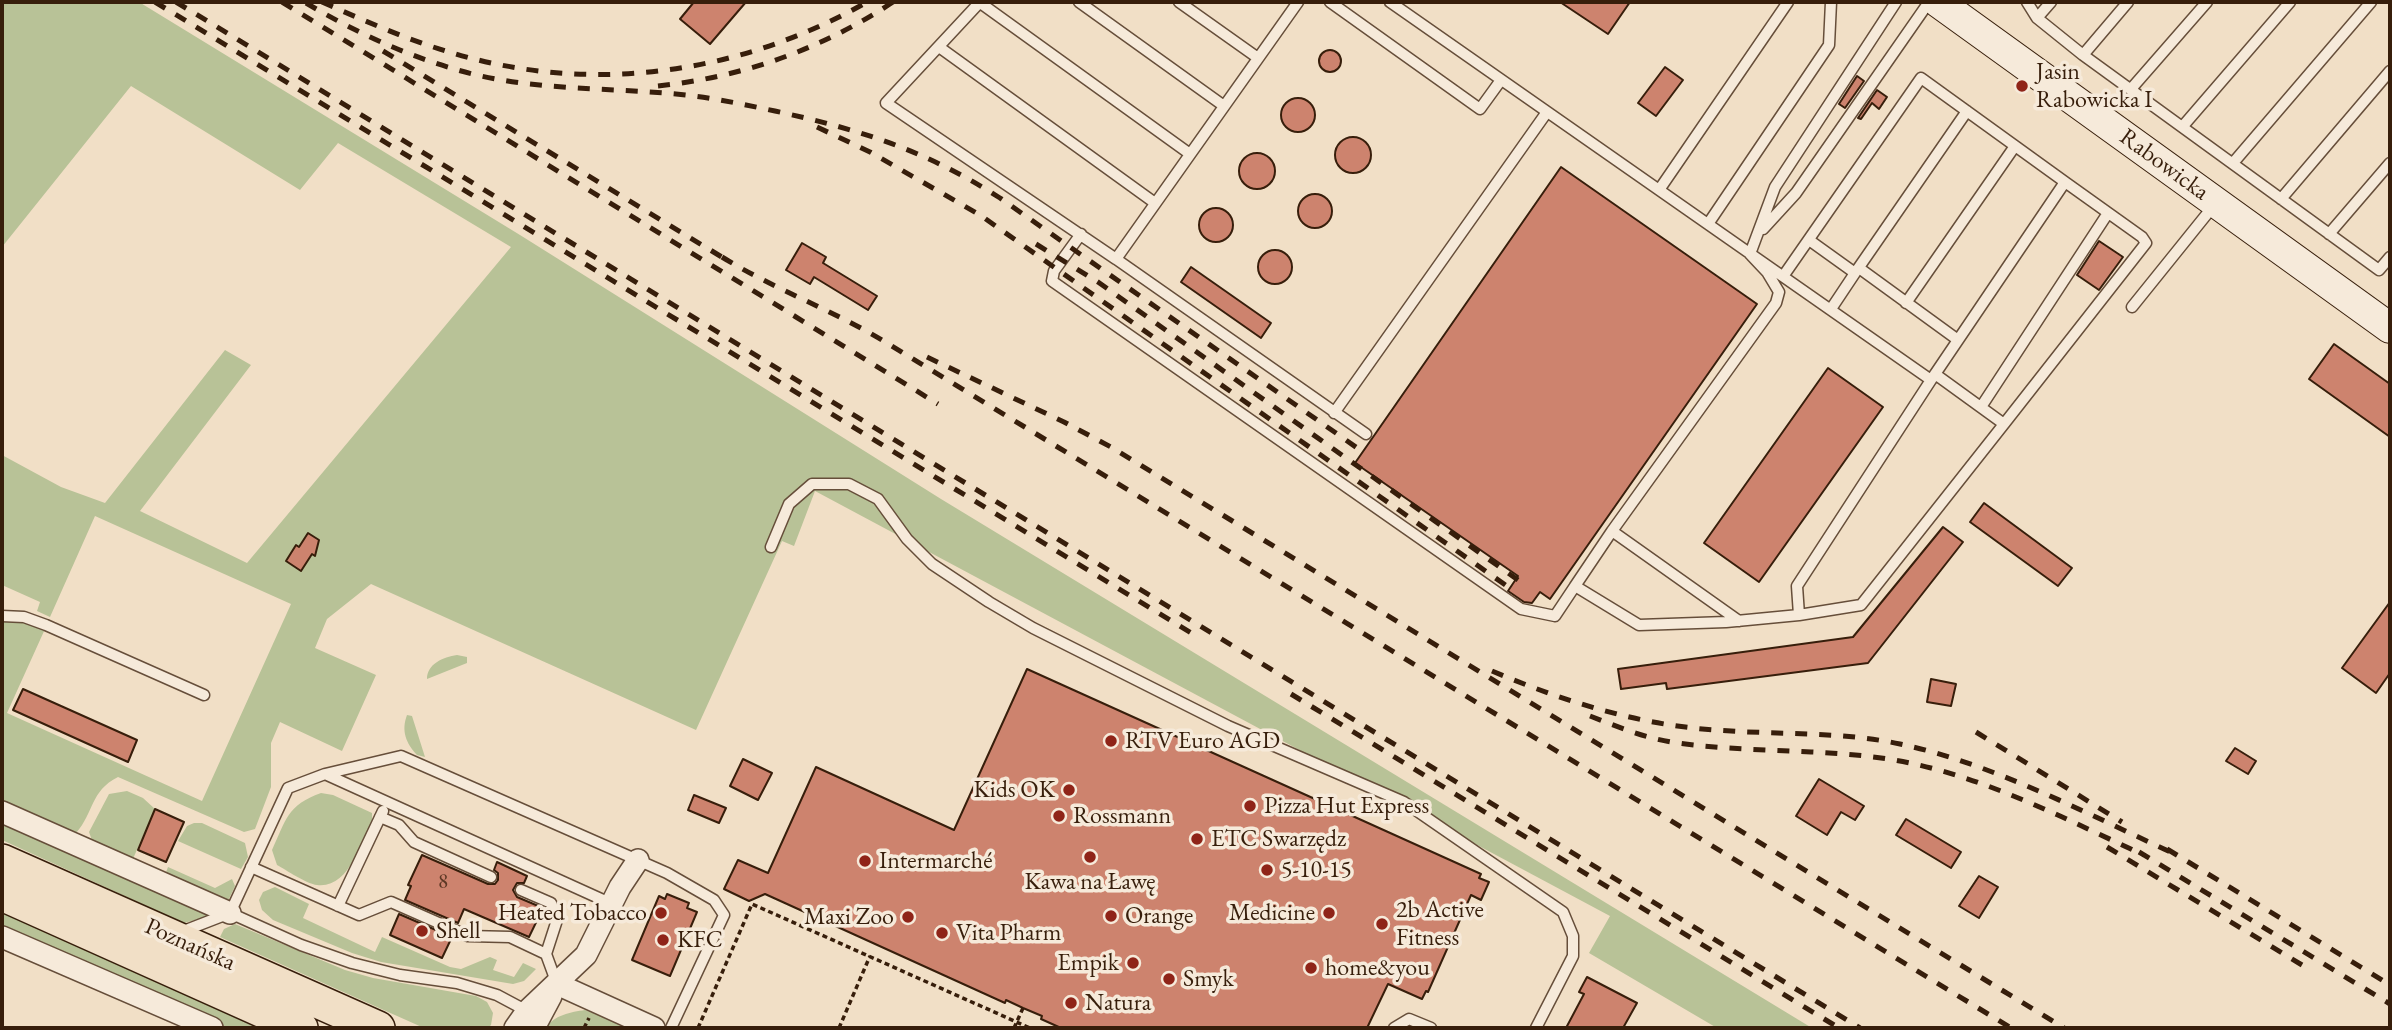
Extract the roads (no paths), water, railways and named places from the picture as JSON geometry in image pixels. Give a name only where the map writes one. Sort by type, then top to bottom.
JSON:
[{"type":"main road","name":"Poznańska","points":[[2,861],[378,1028]]},
{"type":"main road","name":"Poznańska","points":[[2,894],[301,1028]]},
{"type":"street","name":"Rabowicka","points":[[1938,2],[2390,328]]},
{"type":"street","points":[[2,812],[230,913]]},
{"type":"street","points":[[525,1022],[586,955],[638,860]]},
{"type":"street","points":[[2,937],[212,1028]]},
{"type":"street","points":[[557,984],[654,1028]]},
{"type":"lane","points":[[1190,155],[980,2],[886,103],[1081,234],[1366,434]]},
{"type":"lane","points":[[1079,2],[1224,106]]},
{"type":"lane","points":[[1179,2],[1258,58]]},
{"type":"lane","points":[[1116,259],[1295,6],[1282,2]]},
{"type":"lane","points":[[1330,2],[1480,109],[1502,80]]},
{"type":"lane","points":[[1390,2],[1750,254],[2004,424]]},
{"type":"lane","points":[[1659,190],[1788,2]]},
{"type":"lane","points":[[1708,224],[1829,45],[1831,2]]},
{"type":"lane","points":[[1750,254],[1775,187],[1896,2]]},
{"type":"lane","points":[[1759,234],[1796,193],[1929,2]]},
{"type":"lane","points":[[2027,2],[2037,18],[2083,55],[2379,270],[2390,257]]},
{"type":"lane","points":[[2037,18],[2051,2]]},
{"type":"lane","points":[[2083,55],[2128,2]]},
{"type":"lane","points":[[2131,89],[2207,2]]},
{"type":"lane","points":[[2183,126],[2290,2]]},
{"type":"lane","points":[[2233,163],[2371,2]]},
{"type":"lane","points":[[939,47],[1155,203]]},
{"type":"lane","points":[[2281,199],[2390,71]]},
{"type":"lane","points":[[1575,586],[1639,625],[1739,621],[1861,605],[2146,243],[2142,237],[1921,78],[1784,275]]},
{"type":"lane","points":[[1831,309],[1967,111]]},
{"type":"lane","points":[[1334,412],[1547,112]]},
{"type":"lane","points":[[1906,303],[2015,146]]},
{"type":"lane","points":[[2329,234],[2390,163]]},
{"type":"lane","points":[[1799,615],[1797,586],[1933,377],[2066,182]]},
{"type":"lane","points":[[2132,307],[2217,202]]},
{"type":"lane","points":[[1982,407],[2108,213]]},
{"type":"lane","points":[[1081,234],[1054,271],[1052,281],[1521,609],[1555,615],[1776,303],[1779,292],[1767,272],[1750,254]]},
{"type":"lane","points":[[1809,240],[1958,340]]},
{"type":"lane","points":[[771,547],[789,504],[812,484],[849,484],[878,499],[907,539],[932,564],[1033,628],[1228,726],[1404,802],[1563,912],[1573,936],[1573,956],[1536,1028]]},
{"type":"lane","points":[[1612,531],[1739,621]]},
{"type":"lane","points":[[2,616],[24,617],[46,625],[204,695]]},
{"type":"lane","points":[[170,936],[230,913],[288,789],[325,774],[401,756],[638,860],[714,900],[724,915],[671,1028]]},
{"type":"lane","points":[[325,774],[612,904]]},
{"type":"lane","points":[[338,906],[387,802]]},
{"type":"lane","points":[[380,817],[399,825],[414,842],[491,877]]},
{"type":"lane","points":[[251,867],[359,915],[391,902],[468,936],[510,937],[546,954]]},
{"type":"lane","points":[[521,890],[551,904],[557,920],[546,954],[557,984]]},
{"type":"lane","points":[[230,913],[301,945],[352,963],[400,975],[457,983],[497,995],[525,1022]]},
{"type":"lane","points":[[1394,1028],[1409,1019],[1431,1028]]},
{"type":"railway","points":[[155,2],[1198,637]]},
{"type":"railway","points":[[176,2],[1860,1028]]},
{"type":"railway","points":[[282,2],[938,404]]},
{"type":"railway","points":[[322,2],[405,37],[456,54],[508,66],[561,73],[614,74],[667,70],[770,46],[867,2]]},
{"type":"railway","points":[[658,86],[721,76],[781,58],[838,34],[893,2]]},
{"type":"railway","points":[[306,3],[391,46],[481,76],[529,84],[676,94],[726,101],[836,126],[919,154],[1000,198],[1363,452]]},
{"type":"railway","points":[[383,51],[730,262]]},
{"type":"railway","points":[[817,127],[870,152],[980,215],[1511,589]]},
{"type":"railway","points":[[1036,244],[1098,282],[1518,580]]},
{"type":"railway","points":[[722,257],[882,340],[2011,1028]]},
{"type":"railway","points":[[927,357],[1111,447],[2064,1028]]},
{"type":"railway","points":[[1492,671],[1574,702],[1658,723],[1716,730],[1855,737],[1935,753],[2005,777],[2175,854]]},
{"type":"railway","points":[[1291,694],[1839,1028]]},
{"type":"railway","points":[[1590,716],[1639,734],[1671,742],[1725,748],[1834,753],[1922,766],[2020,798],[2146,856]]},
{"type":"railway","points":[[1976,732],[2122,822]]},
{"type":"railway","points":[[2107,847],[2302,965]]},
{"type":"railway","points":[[2167,849],[2390,985]]},
{"type":"railway","points":[[2139,852],[2390,1004]]},
{"type":"place","name":"Jasin Rabowicka I","points":[[2022,86]]},
{"type":"place","name":"RTV Euro AGD","points":[[1111,741]]},
{"type":"place","name":"Kids OK","points":[[1069,790]]},
{"type":"place","name":"Pizza Hut Express","points":[[1250,806]]},
{"type":"place","name":"Rossmann","points":[[1059,816]]},
{"type":"place","name":"ETC Swarzędz","points":[[1197,839]]},
{"type":"place","name":"Kawa na Ławę","points":[[1090,857]]},
{"type":"place","name":"Intermarché","points":[[865,861]]},
{"type":"place","name":"5-10-15","points":[[1267,870]]},
{"type":"place","name":"Heated Tobacco","points":[[661,913]]},
{"type":"place","name":"Medicine","points":[[1329,913]]},
{"type":"place","name":"Orange","points":[[1111,916]]},
{"type":"place","name":"Maxi Zoo","points":[[908,917]]},
{"type":"place","name":"2b Active Fitness","points":[[1382,924]]},
{"type":"place","name":"Shell","points":[[422,931]]},
{"type":"place","name":"Vita Pharm","points":[[942,933]]},
{"type":"place","name":"KFC","points":[[663,940]]},
{"type":"place","name":"Empik","points":[[1133,963]]},
{"type":"place","name":"home&you","points":[[1311,968]]},
{"type":"place","name":"Smyk","points":[[1169,979]]},
{"type":"place","name":"Natura","points":[[1071,1003]]}]
